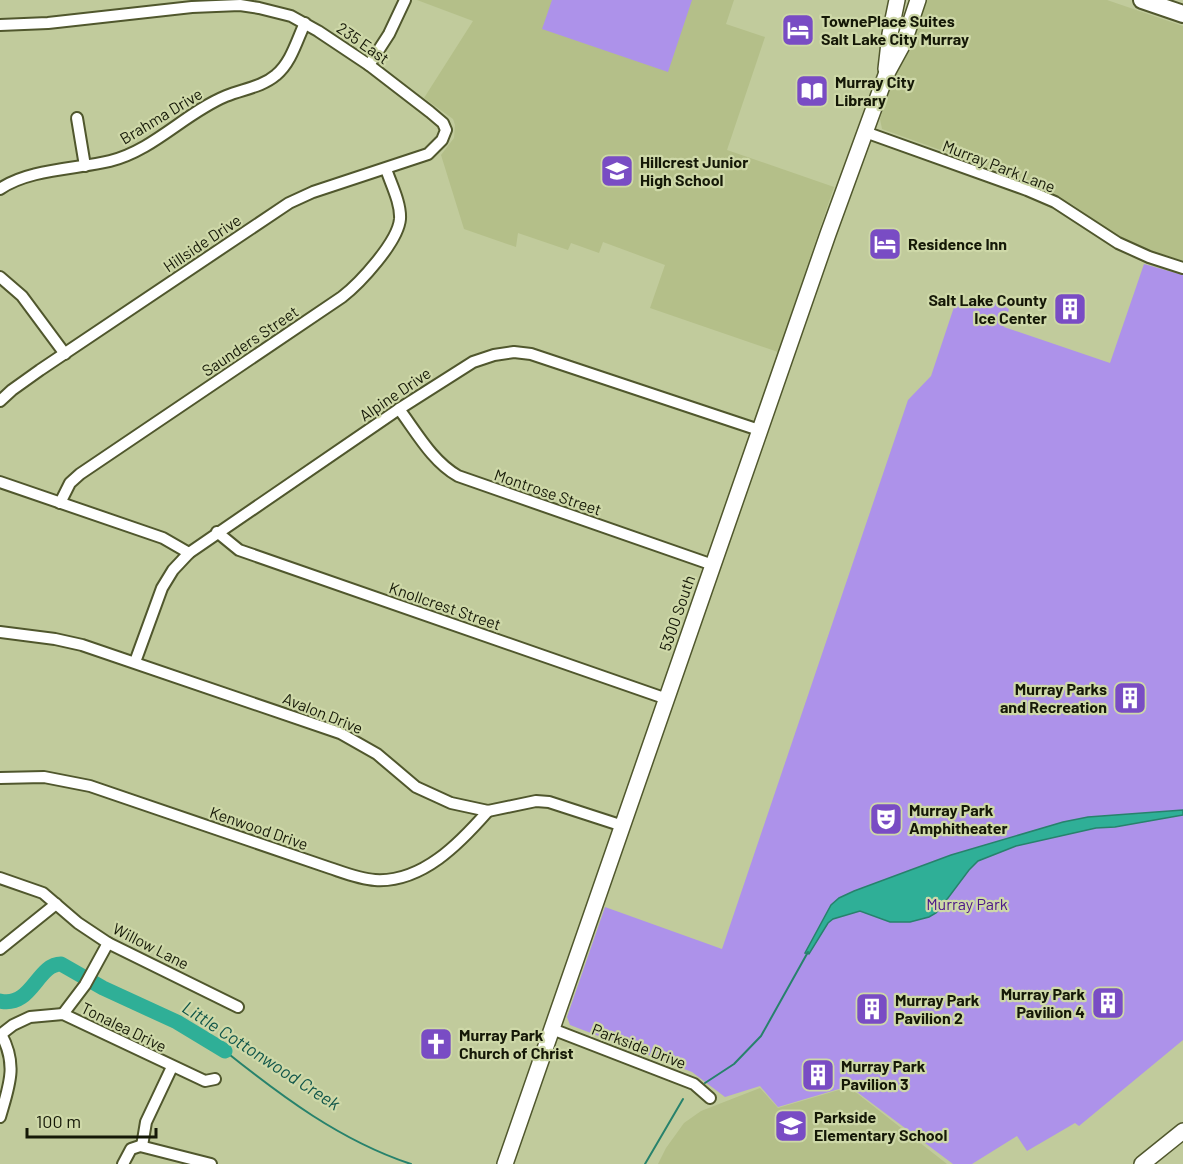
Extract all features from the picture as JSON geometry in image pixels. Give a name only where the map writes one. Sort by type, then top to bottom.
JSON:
[{"type":"main road","name":"5300 South","points":[[885,75],[897,0]]},
{"type":"main road","name":"5300 South","points":[[505,1164],[759,430],[885,75],[904,42],[918,0]]},
{"type":"main road","points":[[1142,0],[1183,14]]},
{"type":"main road","points":[[1142,1164],[1183,1131]]},
{"type":"street","points":[[369,65],[389,34],[405,0]]},
{"type":"street","name":"235 East","points":[[0,25],[24,25],[192,7],[229,5],[259,8],[291,16],[305,24],[369,65],[445,126]]},
{"type":"street","name":"Brahma Drive","points":[[0,189],[18,179],[86,166],[132,153],[212,103],[264,83],[284,67],[305,24]]},
{"type":"street","points":[[77,118],[86,166]]},
{"type":"street","name":"Hillside Drive","points":[[65,354],[289,203],[313,192],[429,154],[445,135],[445,126]]},
{"type":"street","name":"Murray Park Lane","points":[[865,132],[1028,190],[1055,202],[1118,243],[1149,257],[1183,268]]},
{"type":"street","name":"Saunders Street","points":[[60,503],[70,483],[80,474],[332,303],[363,278],[399,226],[399,207],[386,169]]},
{"type":"street","points":[[0,277],[22,296],[65,354],[12,390],[0,401]]},
{"type":"street","name":"Alpine Drive","points":[[135,662],[162,588],[173,570],[189,553],[399,409],[473,362],[494,355],[514,352],[531,354],[759,430]]},
{"type":"street","name":"Montrose Street","points":[[399,409],[435,458],[446,470],[458,476],[713,565]]},
{"type":"street","points":[[0,482],[163,538],[189,553]]},
{"type":"street","name":"Knollcrest Street","points":[[217,532],[238,550],[667,699]]},
{"type":"street","name":"Avalon Drive","points":[[0,632],[82,645],[339,733],[377,754],[416,787],[451,803],[488,811],[536,801],[549,802],[623,826]]},
{"type":"street","name":"Kenwood Drive","points":[[0,778],[44,777],[90,786],[360,878],[378,880],[398,878],[430,865],[488,811]]},
{"type":"street","name":"Willow Lane","points":[[0,878],[43,893],[78,923],[108,942],[238,1007]]},
{"type":"street","points":[[0,949],[56,904]]},
{"type":"street","name":"Tonalea Drive","points":[[63,1014],[87,980],[108,942]]},
{"type":"street","name":"Tonalea Drive","points":[[0,1117],[10,1083],[12,1063],[8,1046],[1,1035],[13,1025],[30,1017],[63,1014],[172,1067],[205,1081],[215,1079]]},
{"type":"street","name":"Parkside Drive","points":[[552,1029],[694,1084],[710,1098]]},
{"type":"street","name":"Tonalea Drive","points":[[139,1146],[146,1122],[172,1067]]},
{"type":"street","points":[[123,1164],[131,1149],[139,1146],[211,1164]]},
{"type":"shaded area","name":"Hillcrest Junior High School","points":[[417,0],[734,0],[726,24],[765,37],[727,150],[834,187],[778,352],[650,308],[665,265],[603,242],[599,253],[571,243],[568,250],[518,233],[516,247],[464,229],[441,155],[454,138],[455,125],[453,119],[424,98],[473,21]]},
{"type":"shaded area","points":[[926,0],[1107,0],[1183,26],[1183,261],[1149,250],[1115,234],[1073,205],[1027,181],[882,129],[880,119],[893,80],[906,56]]},
{"type":"shaded area","name":"Parkside Elementary School","points":[[849,1087],[947,1164],[658,1164],[666,1148],[684,1123],[701,1111],[760,1088],[778,1108]]},
{"type":"green space","points":[[552,0],[692,0],[668,72],[542,29]]},
{"type":"green space","name":"Murray Park","points":[[1144,264],[1183,275],[1183,1040],[1079,1126],[1075,1123],[1027,1151],[1017,1136],[972,1164],[953,1164],[849,1086],[778,1107],[760,1086],[725,1097],[692,1072],[570,1025],[567,1017],[605,907],[722,949],[908,400],[931,376],[955,304],[988,298],[1009,309],[1004,327],[1110,363]]},
{"type":"water","points":[[1183,810],[1183,815],[1115,827],[1096,828],[1016,846],[978,861],[936,913],[929,917],[910,922],[890,922],[860,911],[833,919],[828,923],[809,954],[805,953],[831,905],[839,898],[854,891],[951,855],[1063,822],[1088,817]]},
{"type":"waterway","name":"Little Cottonwood Creek","points":[[705,1083],[734,1064],[761,1036],[808,952]]},
{"type":"waterway","name":"Little Cottonwood Creek","points":[[0,1001],[20,998],[46,971],[61,964],[103,988],[177,1022],[225,1051]]},
{"type":"waterway","name":"Little Cottonwood Creek","points":[[225,1051],[290,1100],[336,1130],[360,1143],[411,1164]]},
{"type":"waterway","name":"Little Cottonwood Creek","points":[[645,1164],[683,1099]]},
{"type":"place","name":"TownePlace Suites Salt Lake City Murray","points":[[798,30]]},
{"type":"place","name":"Murray City Library","points":[[812,91]]},
{"type":"place","name":"Hillcrest Junior High School","points":[[617,171]]},
{"type":"place","name":"Residence Inn","points":[[885,244]]},
{"type":"place","name":"Salt Lake County Ice Center","points":[[1070,309]]},
{"type":"place","name":"Murray Parks and Recreation","points":[[1130,698]]},
{"type":"place","name":"Murray Park Amphitheater","points":[[886,819]]},
{"type":"place","name":"Murray Park Pavilion 4","points":[[1108,1003]]},
{"type":"place","name":"Murray Park Pavilion 2","points":[[872,1009]]},
{"type":"place","name":"Murray Park Church of Christ","points":[[436,1044]]},
{"type":"place","name":"Murray Park Pavilion 3","points":[[818,1075]]},
{"type":"place","name":"Parkside Elementary School","points":[[791,1126]]}]
